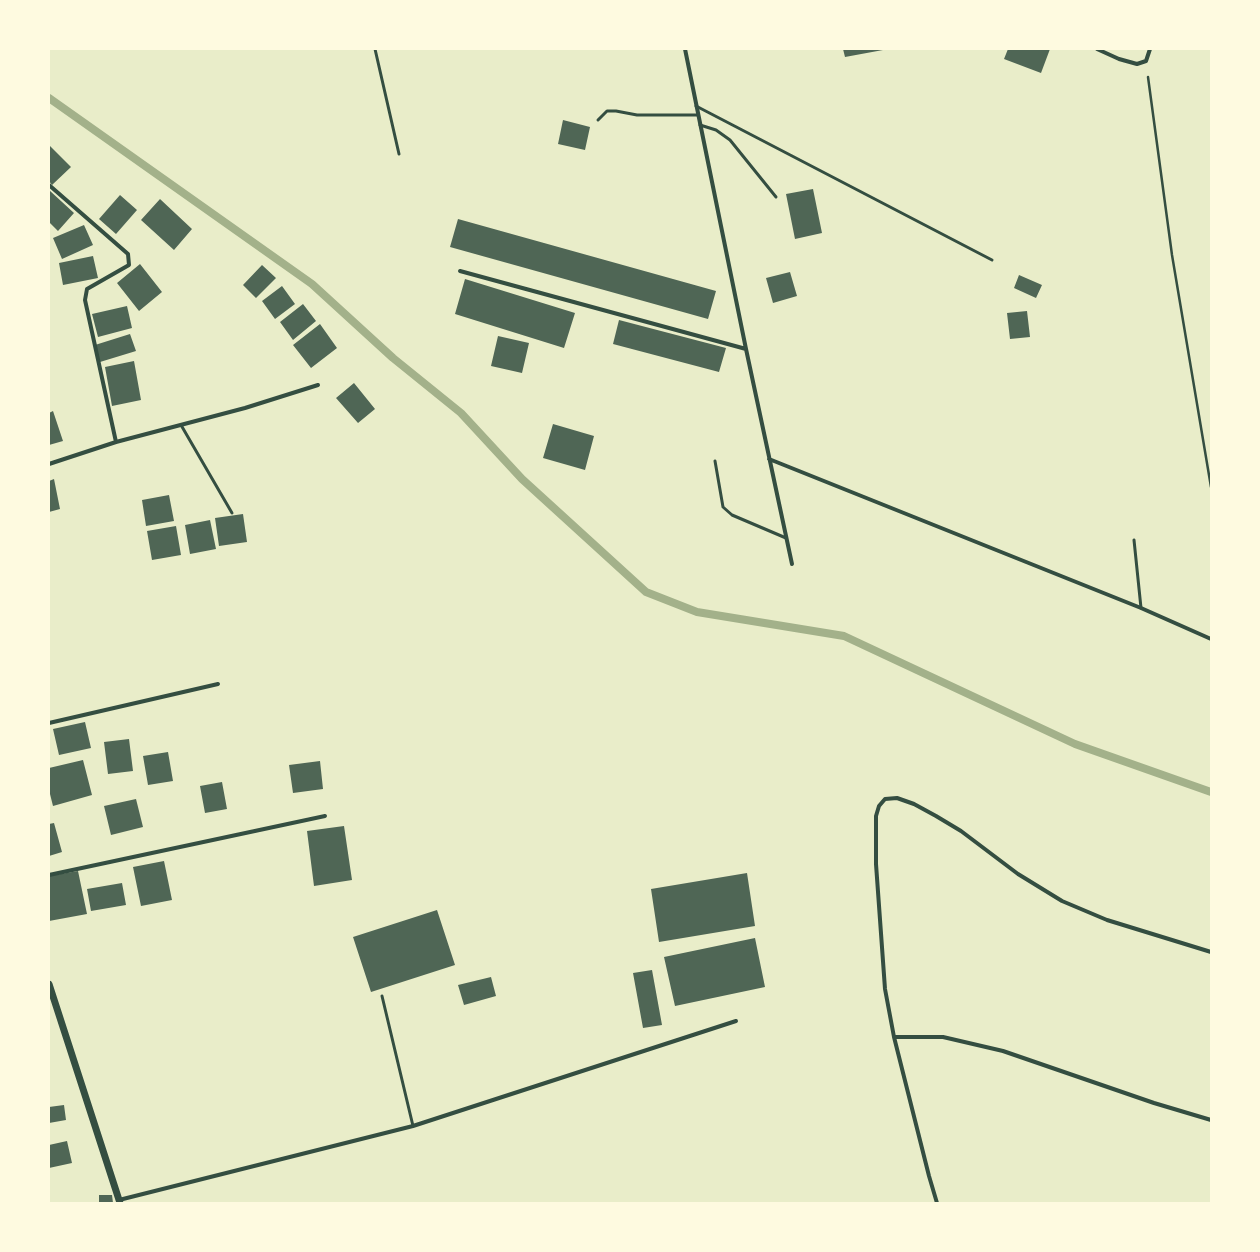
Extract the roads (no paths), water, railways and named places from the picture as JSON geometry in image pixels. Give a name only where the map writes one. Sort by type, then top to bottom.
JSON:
[{"type":"street","points":[[685,49],[746,349],[792,564]]},
{"type":"street","points":[[1097,49],[1119,59],[1137,64],[1146,61],[1150,49]]},
{"type":"street","points":[[49,185],[128,254],[129,265],[87,289],[85,300],[116,442]]},
{"type":"street","points":[[460,271],[746,349]]},
{"type":"street","points":[[49,464],[116,442],[245,408],[318,385]]},
{"type":"street","points":[[769,459],[1141,608],[1211,639]]},
{"type":"street","points":[[49,723],[218,684]]},
{"type":"street","points":[[937,1203],[928,1176],[894,1037],[885,990],[876,864],[876,816],[879,806],[885,799],[897,798],[914,804],[936,816],[961,831],[1018,874],[1062,901],[1107,920],[1211,952]]},
{"type":"street","points":[[49,874],[325,816]]},
{"type":"street","points":[[49,984],[119,1201],[413,1126],[736,1021]]},
{"type":"street","points":[[894,1037],[943,1037],[1003,1051],[1118,1091],[1211,1120]]},
{"type":"lane","points":[[375,49],[399,154]]},
{"type":"lane","points":[[696,106],[992,260]]},
{"type":"lane","points":[[598,120],[607,111],[637,115],[698,115]]},
{"type":"lane","points":[[700,125],[716,130],[730,140],[776,197]]},
{"type":"lane","points":[[181,425],[232,513]]},
{"type":"lane","points":[[715,461],[723,507],[732,515],[787,538]]},
{"type":"lane","points":[[1134,540],[1141,608]]},
{"type":"lane","points":[[382,996],[413,1126]]},
{"type":"waterway","points":[[49,98],[312,284],[393,358],[461,413],[522,479],[646,592],[697,612],[844,636],[1075,744],[1211,792]]}]
